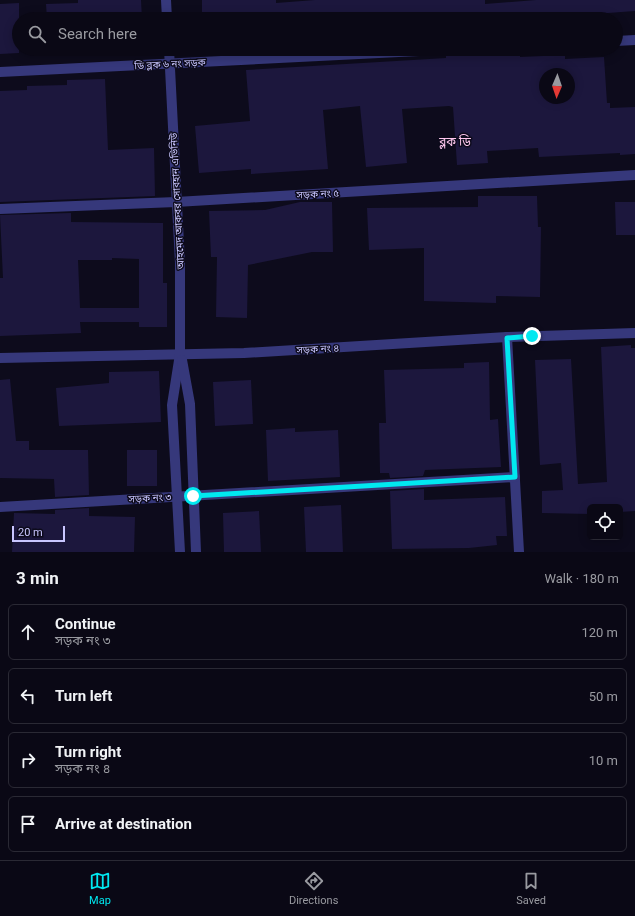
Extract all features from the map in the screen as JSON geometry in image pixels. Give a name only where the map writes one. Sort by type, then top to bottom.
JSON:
[{"type":"street","points":[[166,0],[167,12]]},
{"type":"street","points":[[623,41],[635,40]]},
{"type":"street","name":"আহমেদ আকবর সোবহান এভিনিউ","points":[[169,56],[180,263],[180,354],[172,405],[180,552]]},
{"type":"street","name":"ডি ব্লক ৬ নং সড়ক","points":[[0,72],[324,56]]},
{"type":"street","name":"সড়ক নং ৫","points":[[0,209],[176,202],[635,175]]},
{"type":"street","name":"সড়ক নং ৪","points":[[0,358],[244,353],[507,338],[635,333]]},
{"type":"street","points":[[507,338],[519,552]]},
{"type":"street","name":"আহমেদ আকবর সোবহান এভিনিউ","points":[[180,354],[190,404],[196,552]]},
{"type":"street","name":"সড়ক নং ৩","points":[[0,507],[515,477]]},
{"type":"building","points":[[78,0],[141,0],[142,12],[47,12],[46,4],[78,3]]},
{"type":"building","points":[[202,0],[276,0],[276,3],[315,0],[485,0],[485,4],[536,0],[635,0],[635,11],[621,12],[202,12]]},
{"type":"building","points":[[19,3],[19,12],[12,12],[12,53],[0,54],[0,4]]},
{"type":"building","points":[[446,56],[565,56],[565,59],[604,57],[607,103],[610,103],[610,108],[635,107],[635,154],[620,155],[620,153],[539,157],[538,148],[487,151],[488,163],[457,165],[453,107],[449,106],[402,109],[407,163],[366,167],[360,106],[323,110],[328,169],[251,174],[251,169],[199,173],[195,126],[250,121],[246,70],[446,58]]},
{"type":"building","points":[[105,79],[108,150],[154,148],[155,196],[0,202],[0,91],[27,90],[27,86],[67,85],[67,80]]},
{"type":"building","points":[[478,196],[537,196],[538,227],[541,227],[540,297],[496,296],[496,303],[424,301],[424,248],[369,250],[367,208],[478,207]]},
{"type":"building","points":[[300,202],[332,202],[333,252],[312,252],[248,265],[247,318],[216,317],[217,257],[211,257],[209,211],[265,210]]},
{"type":"building","points":[[615,202],[635,202],[635,235],[616,235]]},
{"type":"building","points":[[71,213],[71,222],[163,223],[163,283],[167,283],[167,327],[139,327],[139,322],[80,322],[81,333],[0,336],[0,278],[3,278],[0,215]],"holes":[[[112,258],[139,259],[139,308],[80,308],[78,260],[112,260]]]},
{"type":"building","points":[[631,345],[631,348],[635,348],[635,511],[623,512],[623,504],[587,504],[587,514],[542,513],[542,491],[563,490],[561,463],[540,465],[535,360],[571,359],[578,484],[607,482],[601,347]]},
{"type":"building","points":[[489,362],[490,420],[498,419],[501,467],[425,470],[423,476],[390,478],[389,473],[380,473],[379,423],[386,423],[384,370],[464,368],[464,363]]},
{"type":"building","points":[[159,371],[161,422],[59,426],[56,388],[109,383],[109,372]]},
{"type":"building","points":[[10,379],[16,441],[29,441],[29,450],[88,450],[89,495],[55,497],[54,479],[0,478],[0,380]]},
{"type":"building","points":[[251,380],[253,424],[215,426],[213,382]]},
{"type":"building","points":[[295,428],[295,432],[338,430],[340,477],[268,481],[266,430]]},
{"type":"building","points":[[127,450],[157,450],[157,486],[127,486]]},
{"type":"building","points":[[424,489],[424,500],[505,497],[507,536],[496,536],[497,545],[469,548],[392,549],[390,491]]},
{"type":"building","points":[[341,505],[343,552],[306,552],[304,507]]},
{"type":"building","points":[[89,508],[89,516],[135,517],[134,552],[12,552],[14,513],[55,514],[55,510]]},
{"type":"building","points":[[259,511],[261,552],[224,552],[223,513]]},
{"type":"district","name":"ব্লক ডি","points":[[455,142]]},
{"type":"route","points":[[193,496],[515,477],[507,338],[532,336]]}]
